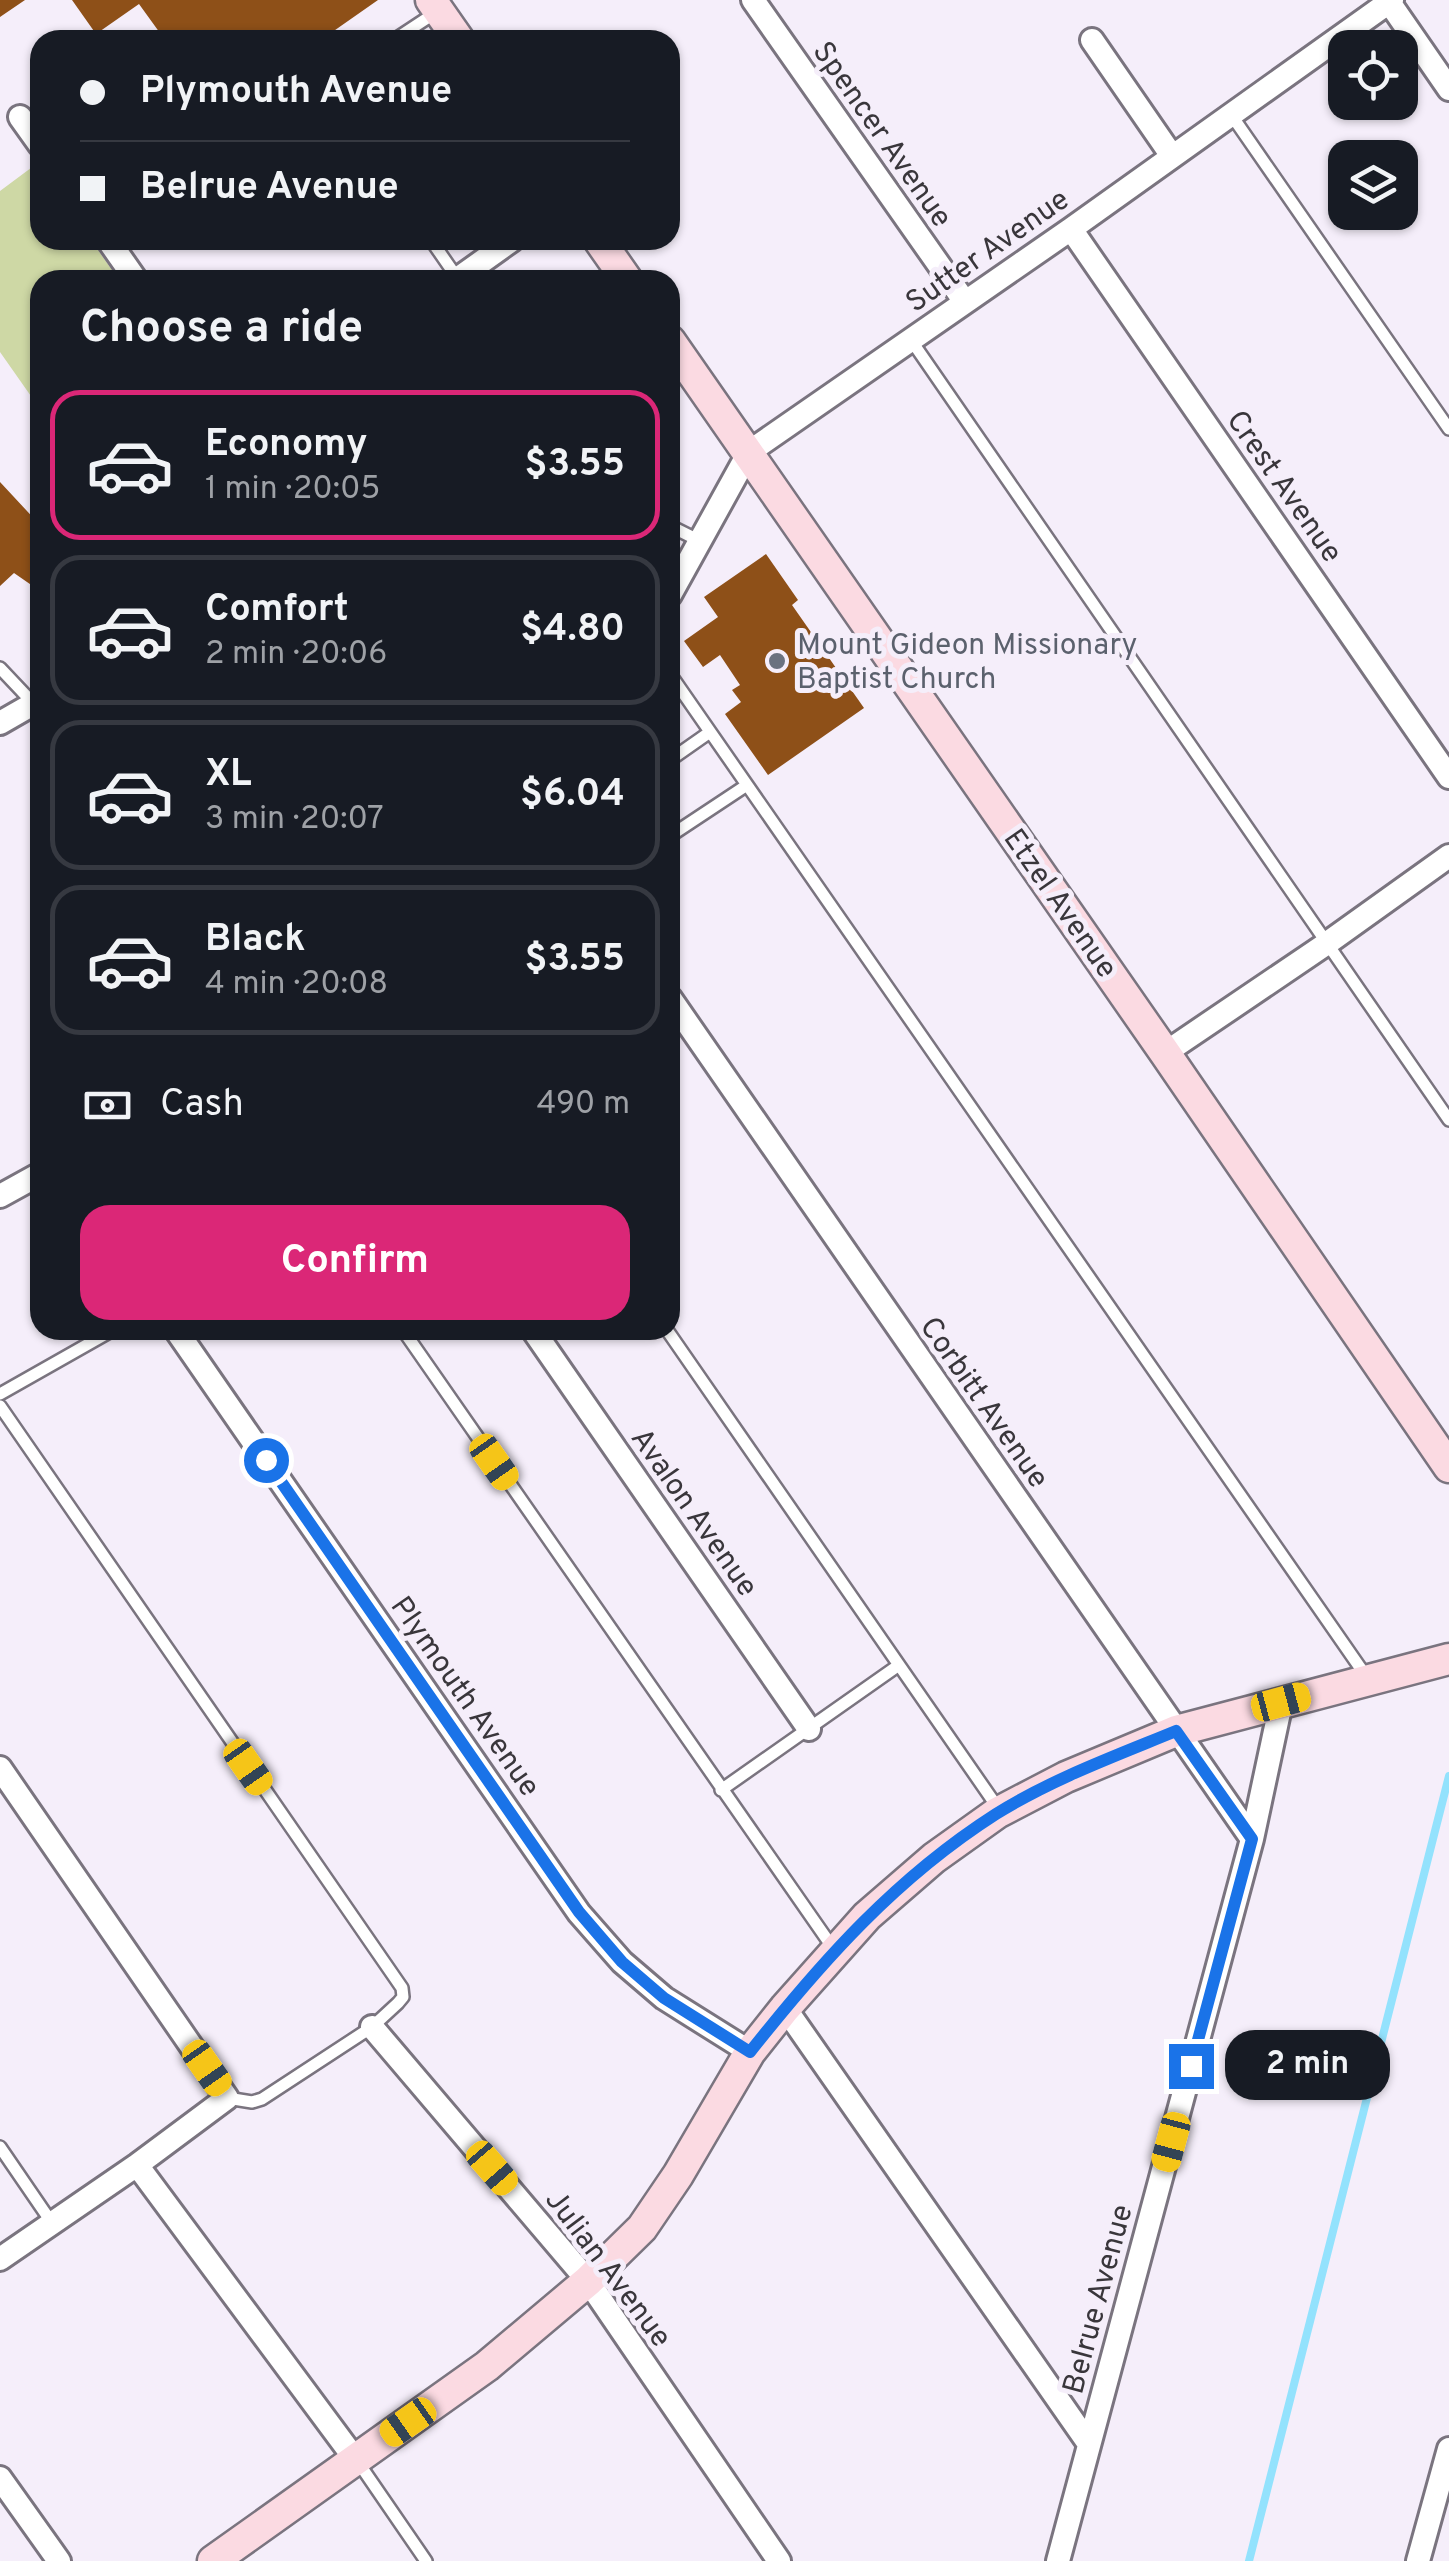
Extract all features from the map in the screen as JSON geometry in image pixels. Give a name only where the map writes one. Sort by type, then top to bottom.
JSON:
[{"type":"street","name":"Spencer Avenue","points":[[753,0],[965,302]]},
{"type":"street","name":"Sutter Avenue","points":[[680,577],[748,452],[1071,229],[1390,1]]},
{"type":"street","points":[[1390,1],[1449,89]]},
{"type":"street","points":[[434,5],[451,30]]},
{"type":"street","points":[[1092,40],[1172,156]]},
{"type":"street","points":[[20,117],[30,130]]},
{"type":"street","name":"Crest Avenue","points":[[1071,229],[1449,777]]},
{"type":"street","points":[[470,270],[498,250]]},
{"type":"street","name":"Etzel Avenue","points":[[680,355],[1449,1467]]},
{"type":"street","points":[[0,723],[30,706]]},
{"type":"street","points":[[1165,1052],[1449,856]]},
{"type":"street","name":"Corbitt Avenue","points":[[680,1012],[1252,1839]]},
{"type":"street","points":[[3,1188],[30,1178]]},
{"type":"street","name":"Plymouth Avenue","points":[[183,1340],[579,1912],[622,1962],[664,1998],[750,2052]]},
{"type":"street","name":"Avalon Avenue","points":[[539,1340],[808,1728]]},
{"type":"street","points":[[213,2561],[487,2366],[588,2281],[642,2228],[750,2052],[785,2008],[867,1916],[934,1858],[1001,1812],[1066,1777],[1176,1731],[1449,1659]]},
{"type":"street","name":"Belrue Avenue","points":[[1058,2561],[1252,1839],[1281,1702]]},
{"type":"street","points":[[0,1768],[227,2098],[0,2259]]},
{"type":"street","points":[[785,2008],[1089,2444]]},
{"type":"street","name":"Julian Avenue","points":[[372,2027],[588,2281],[780,2561]]},
{"type":"street","points":[[136,2164],[355,2458]]},
{"type":"street","points":[[1418,2561],[1449,2449]]},
{"type":"street","points":[[0,2478],[59,2561]]},
{"type":"lane","points":[[405,30],[434,5]]},
{"type":"lane","points":[[1230,114],[1449,429]]},
{"type":"lane","points":[[911,340],[1449,1120]]},
{"type":"lane","points":[[680,531],[700,540]]},
{"type":"lane","points":[[0,668],[30,696]]},
{"type":"lane","points":[[680,688],[1368,1679]]},
{"type":"lane","points":[[680,753],[710,732]]},
{"type":"lane","points":[[680,829],[747,785]]},
{"type":"lane","points":[[0,1394],[94,1340]]},
{"type":"lane","points":[[410,1340],[835,1952]]},
{"type":"lane","points":[[674,1340],[1001,1812]]},
{"type":"lane","points":[[0,1406],[402,1988],[398,2003],[372,2027],[262,2099],[252,2102],[227,2098]]},
{"type":"lane","points":[[720,1790],[899,1664]]},
{"type":"lane","points":[[0,2147],[52,2223]]},
{"type":"lane","points":[[355,2458],[426,2561]]},
{"type":"green space","points":[[30,169],[30,250],[98,250],[112,270],[30,270],[30,395],[0,352],[0,191]]},
{"type":"building","points":[[0,0],[25,0],[0,17]]},
{"type":"building","points":[[72,0],[378,0],[335,30],[158,30],[139,4],[102,30],[93,30]]},
{"type":"building","points":[[0,482],[30,514],[30,584],[14,573],[0,586]]},
{"type":"building","name":"Mount Gideon Missionary Baptist Church","points":[[766,554],[798,600],[792,605],[864,708],[768,775],[725,714],[741,702],[732,690],[740,685],[720,655],[703,667],[684,641],[718,617],[704,597]]},
{"type":"waterway","points":[[1249,2561],[1449,1776]]},
{"type":"place","name":"Mount Gideon Missionary Baptist Church","points":[[777,661]]},
{"type":"route","points":[[266,1460],[579,1912],[622,1962],[664,1998],[750,2052],[867,1916],[934,1858],[997,1814],[1066,1777],[1176,1731],[1252,1839],[1191,2066]]}]
